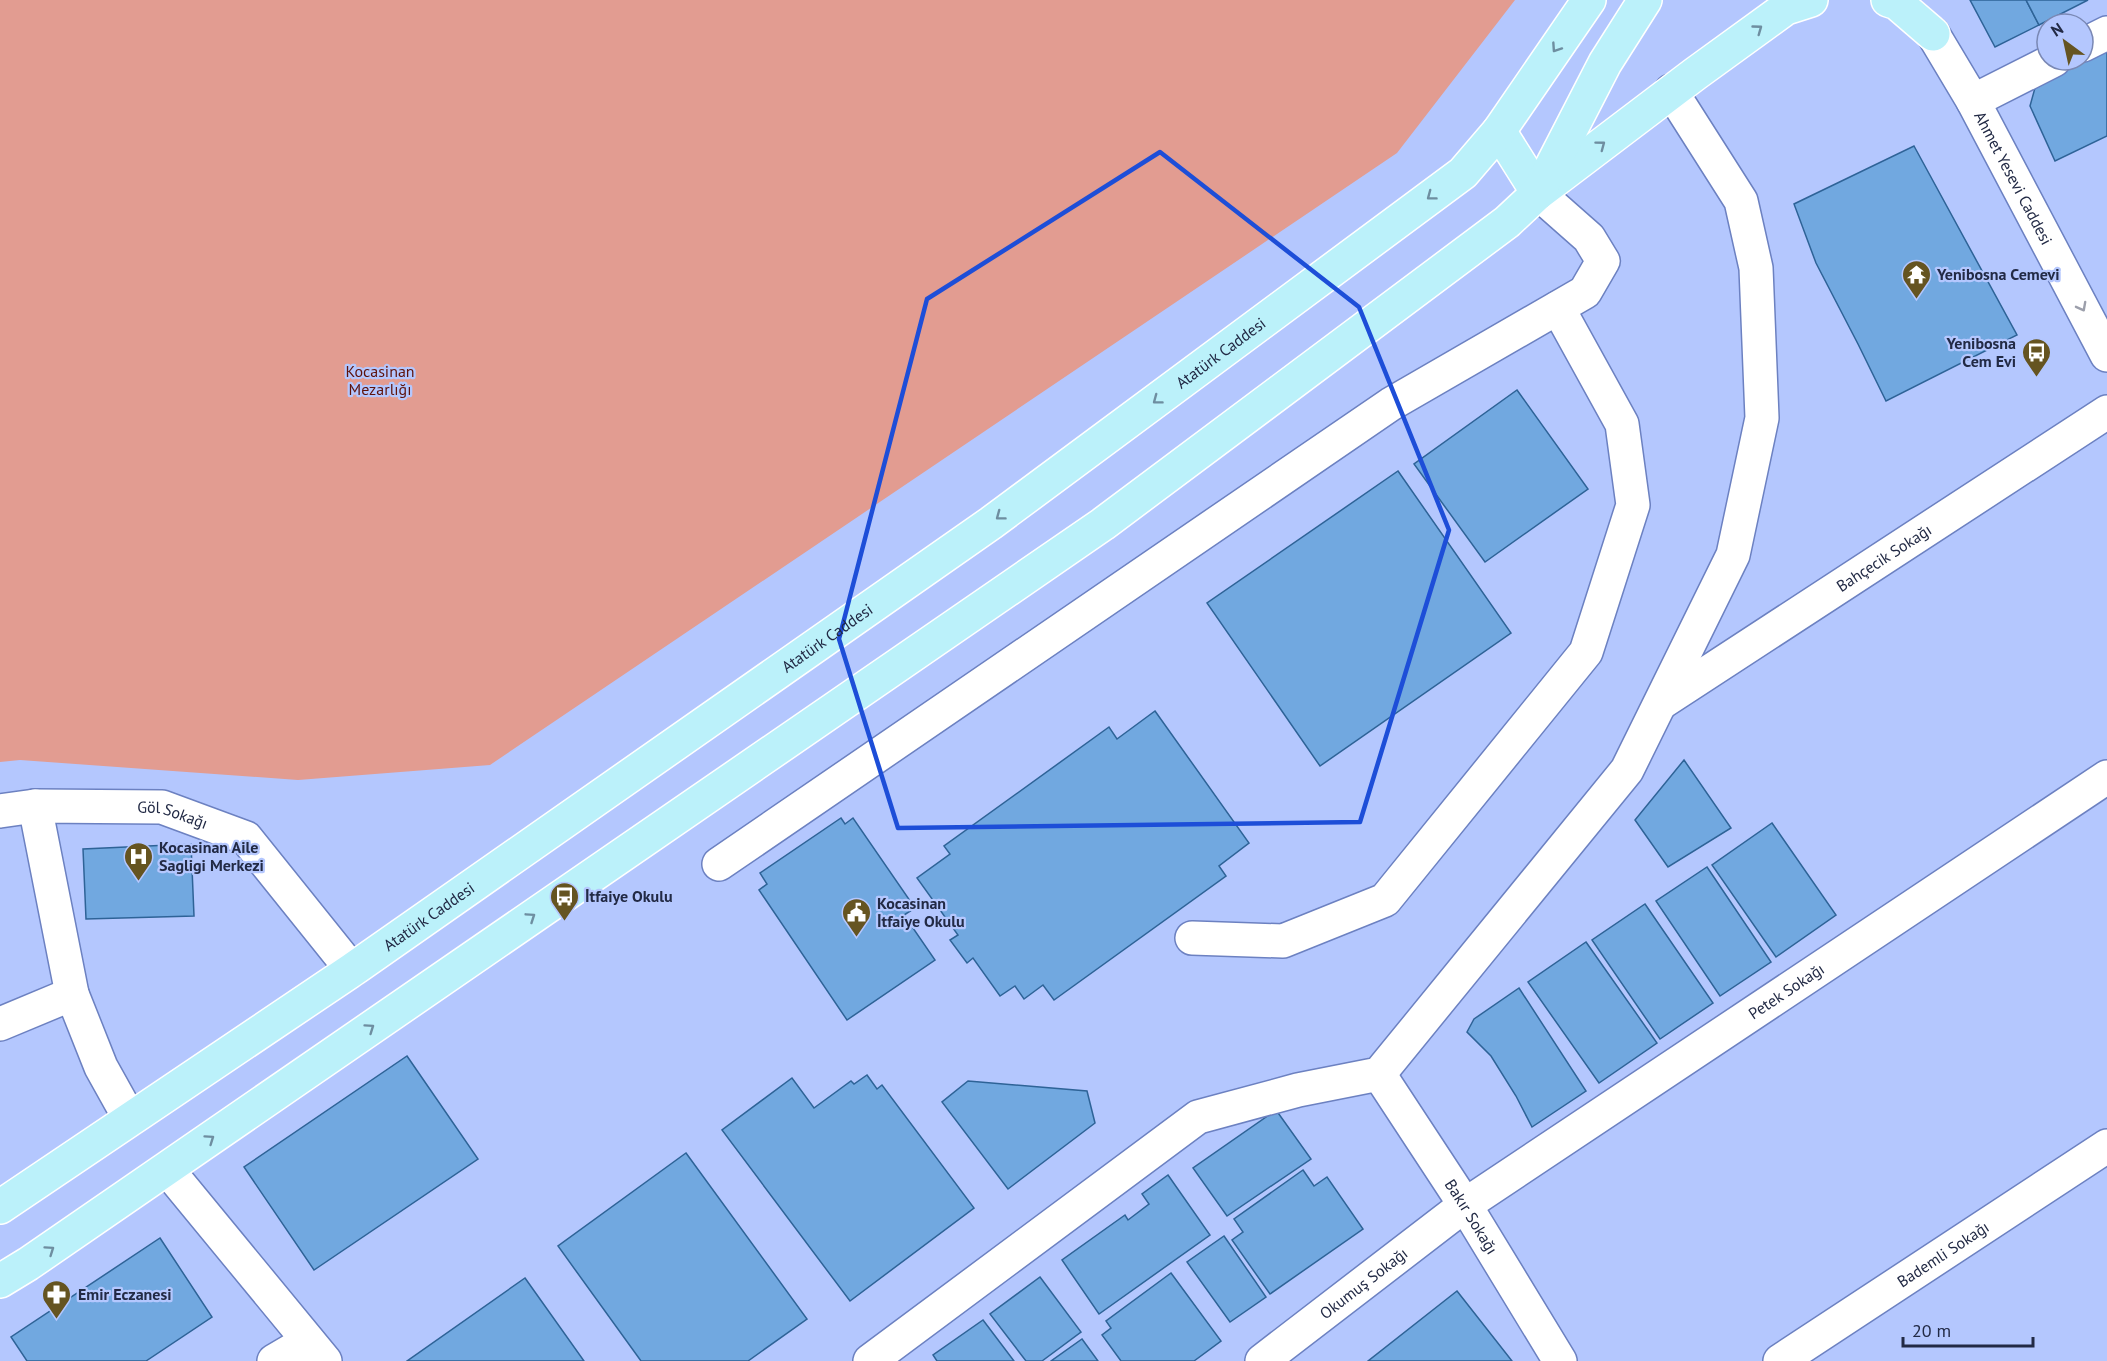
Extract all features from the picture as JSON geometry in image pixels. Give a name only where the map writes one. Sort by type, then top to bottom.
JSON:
[{"type":"main road","name":"Atatürk Caddesi","points":[[0,1207],[352,970],[991,523],[1463,172],[1499,131],[1589,0]]},
{"type":"main road","points":[[1538,193],[1605,63],[1645,0]]},
{"type":"main road","points":[[0,1281],[167,1169],[1103,524],[1508,222],[1538,193],[1671,91],[1786,8],[1811,0]]},
{"type":"main road","points":[[1888,0],[1897,3],[1933,34]]},
{"type":"main road","points":[[1922,0],[1933,34]]},
{"type":"main road","points":[[1499,131],[1538,193]]},
{"type":"street","name":"Ahmet Yesevi Caddesi","points":[[1933,34],[1973,101],[2107,355]]},
{"type":"street","points":[[1973,101],[2035,70]]},
{"type":"street","points":[[870,1361],[1198,1117],[1298,1090],[1379,1074],[1627,770],[1733,555],[1762,418],[1756,268],[1740,201],[1671,91]]},
{"type":"street","points":[[719,864],[1391,404],[1585,292],[1603,261],[1589,238],[1538,193]]},
{"type":"street","points":[[1192,938],[1283,941],[1385,900],[1586,652],[1633,505],[1622,424],[1558,308]]},
{"type":"street","name":"Bahçecik Sokağı","points":[[1659,704],[2107,412]]},
{"type":"street","name":"Petek Sokağı","points":[[1465,1205],[2107,777]]},
{"type":"street","points":[[35,806],[72,994],[101,1066],[130,1119]]},
{"type":"street","name":"Göl Sokağı","points":[[0,810],[35,806],[162,807],[246,838],[352,970]]},
{"type":"street","points":[[0,1024],[72,994]]},
{"type":"street","name":"Bakır Sokağı","points":[[1379,1074],[1465,1205],[1560,1361]]},
{"type":"street","name":"Bademli Sokağı","points":[[1780,1361],[2107,1146]]},
{"type":"street","points":[[167,1169],[317,1351],[274,1361]]},
{"type":"street","name":"Okumuş Sokağı","points":[[1262,1361],[1465,1205]]},
{"type":"highlighted area","points":[[1160,152],[1359,307],[1449,530],[1360,822],[898,828],[839,639],[927,299]]},
{"type":"green space","name":"Kocasinan Mezarlığı","points":[[0,0],[1515,0],[1397,153],[490,765],[298,780],[20,760],[0,762]]},
{"type":"building","points":[[1970,0],[2026,0],[2035,17],[2035,27],[1995,47]]},
{"type":"building","points":[[2026,0],[2088,0],[2064,12],[2035,12],[2035,17]]},
{"type":"building","points":[[2107,45],[2107,136],[2055,161],[2030,106],[2038,77],[2049,72],[2095,72],[2095,52]]},
{"type":"building","name":"Yenibosna Cemevi","points":[[1914,146],[2017,335],[1886,401],[1816,263],[1794,204]]},
{"type":"building","points":[[1517,390],[1588,489],[1485,562],[1414,464]]},
{"type":"building","points":[[1398,471],[1511,633],[1320,766],[1207,603]]},
{"type":"building","points":[[1155,711],[1249,843],[1219,866],[1226,876],[1054,1000],[1043,985],[1024,999],[1015,986],[1000,996],[973,958],[967,963],[950,940],[958,935],[917,878],[950,854],[944,846],[1109,727],[1117,739]]},
{"type":"building","points":[[1684,760],[1731,828],[1668,867],[1635,820]]},
{"type":"building","name":"Kocasinan İtfaiye Okulu","points":[[841,818],[845,824],[853,818],[915,908],[904,915],[935,960],[847,1020],[759,890],[767,884],[760,873]]},
{"type":"building","points":[[1772,823],[1836,915],[1776,957],[1712,865]]},
{"type":"building","name":"Kocasinan Aile Sagligi Merkezi","points":[[191,844],[194,916],[86,919],[83,849]]},
{"type":"building","points":[[1707,867],[1771,962],[1720,996],[1656,901]]},
{"type":"building","points":[[1645,904],[1713,1003],[1660,1039],[1592,940]]},
{"type":"building","points":[[1586,942],[1657,1043],[1599,1083],[1528,982]]},
{"type":"building","points":[[1519,988],[1586,1091],[1532,1127],[1491,1056],[1467,1032],[1474,1019]]},
{"type":"building","points":[[407,1056],[478,1159],[314,1270],[244,1167]]},
{"type":"building","points":[[867,1075],[877,1089],[882,1085],[974,1208],[850,1301],[722,1130],[792,1078],[814,1108],[851,1081],[854,1084]]},
{"type":"building","points":[[968,1081],[1087,1091],[1095,1123],[1008,1189],[942,1102]]},
{"type":"building","points":[[1276,1110],[1311,1159],[1227,1216],[1193,1168]]},
{"type":"building","points":[[686,1153],[807,1319],[748,1361],[641,1361],[558,1246]]},
{"type":"building","points":[[1303,1170],[1314,1186],[1327,1177],[1363,1229],[1270,1294],[1232,1240],[1243,1232],[1234,1219]]},
{"type":"building","points":[[1168,1175],[1210,1235],[1099,1314],[1062,1260],[1125,1215],[1128,1220],[1149,1204],[1142,1194]]},
{"type":"building","points":[[1224,1236],[1266,1297],[1230,1322],[1187,1262]]},
{"type":"building","points":[[160,1238],[212,1317],[146,1361],[27,1361],[11,1337]]},
{"type":"building","points":[[1171,1273],[1221,1341],[1194,1361],[1121,1361],[1102,1335],[1111,1328],[1106,1321]]},
{"type":"building","points":[[1040,1277],[1081,1332],[1042,1361],[1026,1361],[990,1314]]},
{"type":"building","points":[[525,1278],[584,1361],[407,1361]]},
{"type":"building","points":[[1457,1291],[1512,1361],[1368,1361]]},
{"type":"building","points":[[983,1320],[1014,1361],[937,1361],[933,1355]]},
{"type":"building","points":[[1082,1339],[1098,1361],[1051,1361]]},
{"type":"place","name":"Yenibosna Cemevi","points":[[1916,300]]},
{"type":"place","name":"Yenibosna Cem Evi","points":[[2037,378]]},
{"type":"place","name":"Kocasinan Aile Sagligi Merkezi","points":[[138,882]]},
{"type":"place","name":"İtfaiye Okulu","points":[[564,922]]},
{"type":"place","name":"Kocasinan İtfaiye Okulu","points":[[856,938]]},
{"type":"place","name":"Emir Eczanesi","points":[[57,1320]]}]
